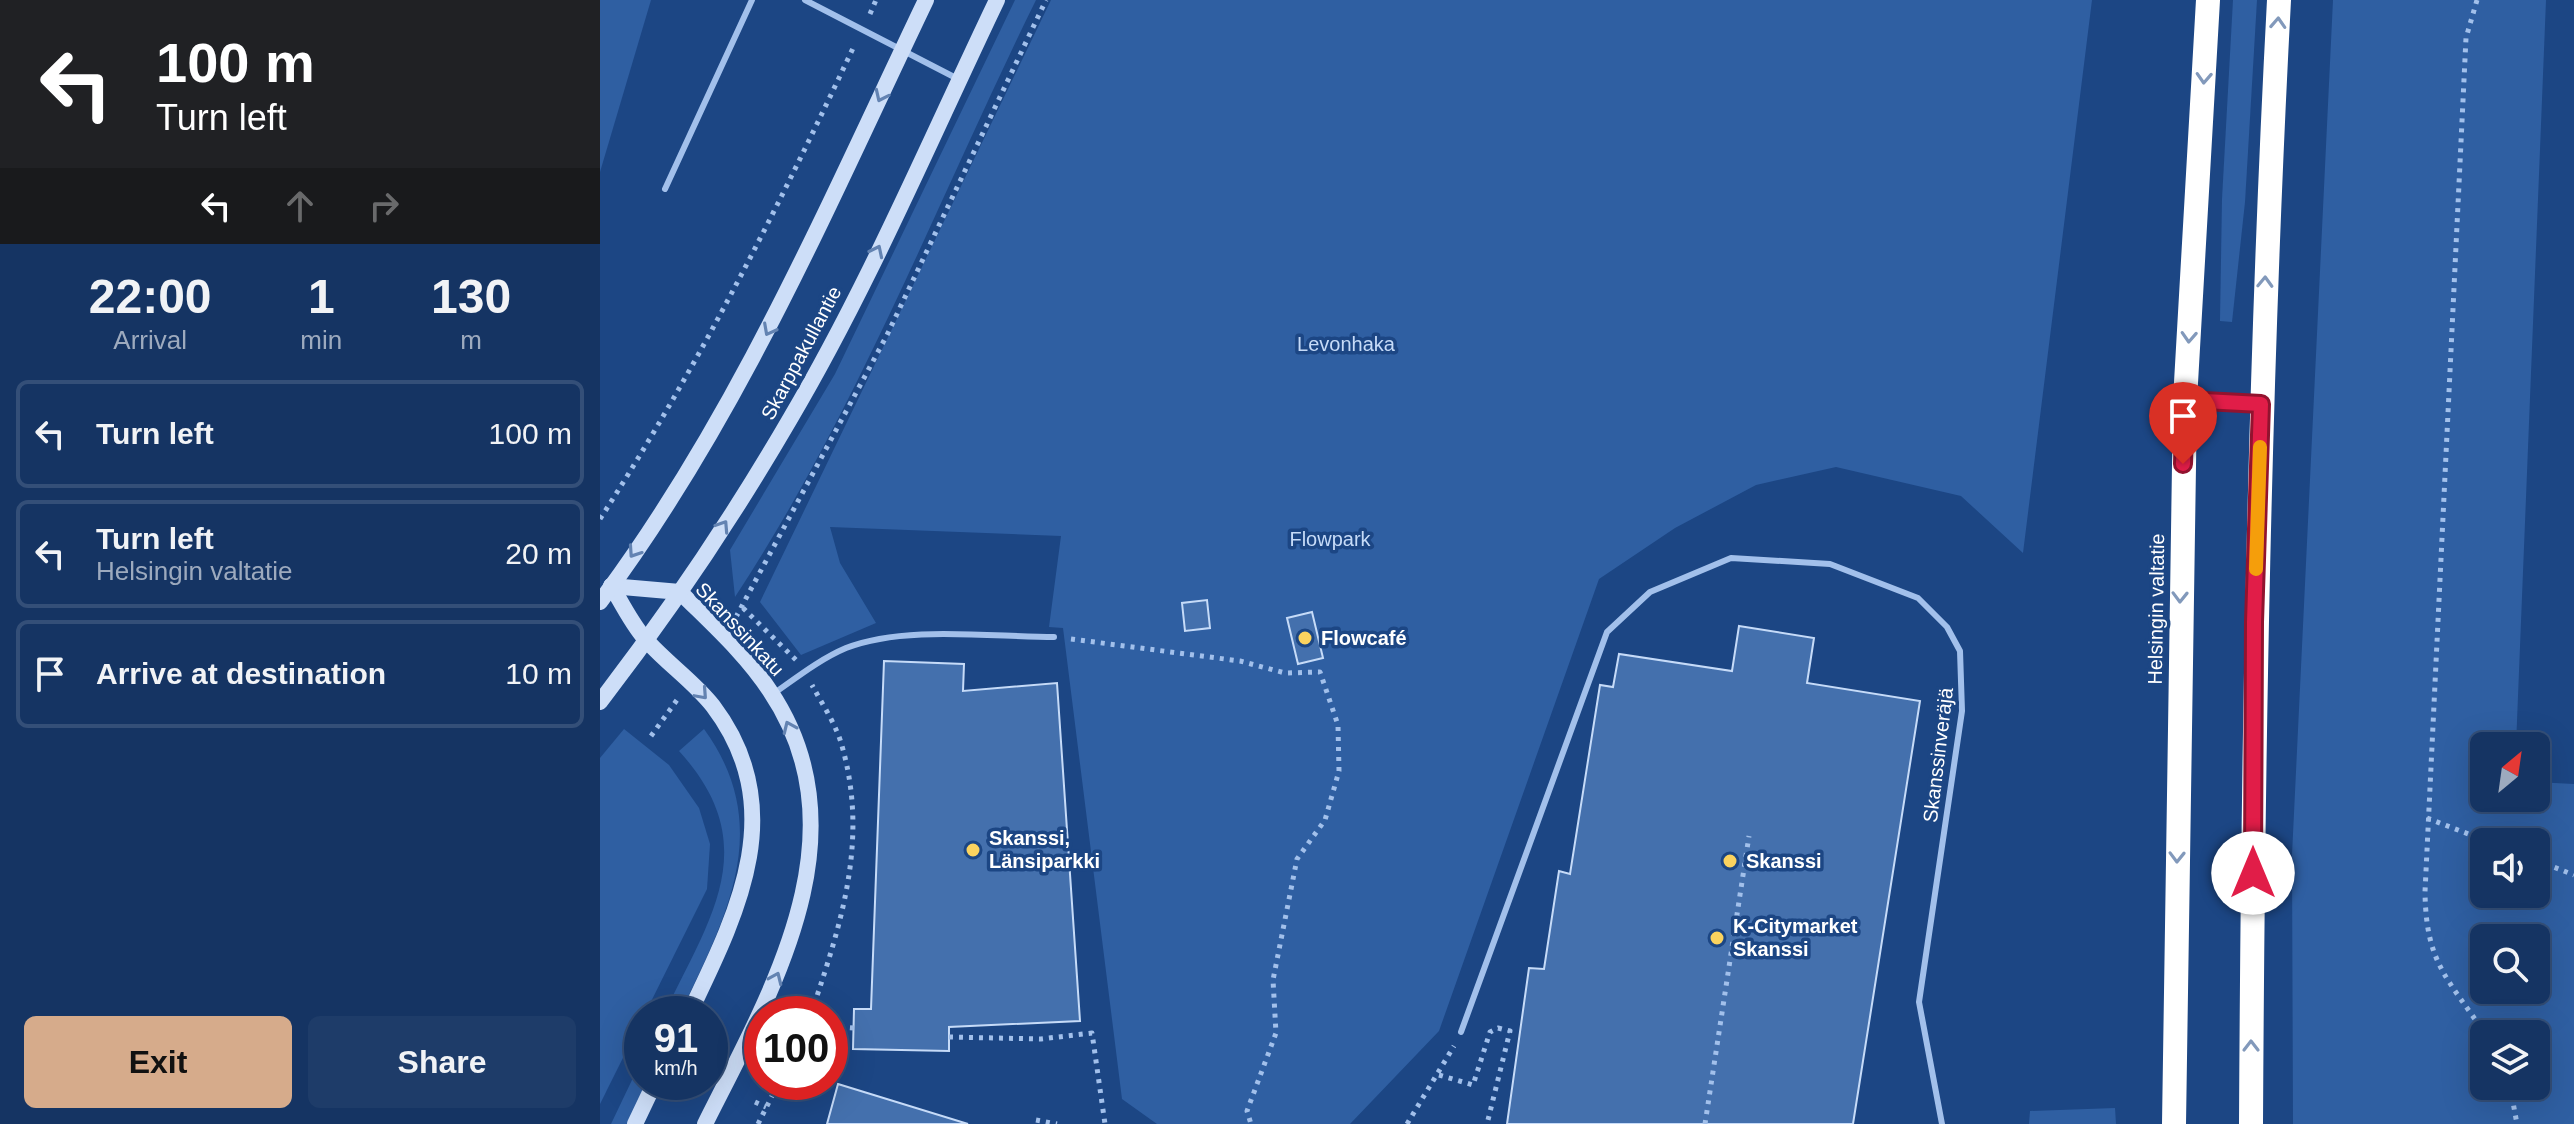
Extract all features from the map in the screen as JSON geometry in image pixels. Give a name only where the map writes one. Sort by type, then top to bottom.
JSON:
[{"type":"highway","name":"Helsingin valtatie","points":[[2174,1124],[2185,400],[2208,0]]},
{"type":"highway","points":[[2251,1124],[2254,622],[2279,0]]},
{"type":"main road","name":"Skarppakullantie","points":[[600,602],[683,478],[739,385],[792,286],[926,0]]},
{"type":"main road","name":"Skarppakullantie","points":[[600,702],[680,592],[805,391],[875,257],[997,0]]},
{"type":"main road","name":"Skanssinkatu","points":[[611,586],[680,592],[773,694],[797,746],[804,776],[811,828],[806,886],[792,938],[778,974],[705,1124]]},
{"type":"main road","points":[[611,586],[646,641],[690,681],[721,718],[743,766],[754,830],[746,877],[728,932],[698,996]]},
{"type":"main road","points":[[635,1124],[646,1100]]},
{"type":"lane","points":[[665,189],[752,0]]},
{"type":"lane","points":[[805,0],[959,79]]},
{"type":"lane","points":[[2185,400],[2261,404]]},
{"type":"lane","name":"Skanssinveräjä","points":[[1461,1032],[1607,632],[1650,592],[1731,558],[1830,564],[1918,598],[1947,627],[1960,651],[1962,711],[1919,1002],[1942,1124]]},
{"type":"lane","points":[[773,694],[845,649],[879,639],[916,633],[1054,637]]},
{"type":"path","points":[[600,519],[716,327],[876,0]]},
{"type":"path","points":[[733,622],[887,335],[1046,0]]},
{"type":"path","points":[[2475,1020],[2444,978],[2433,956],[2426,925],[2427,818],[2466,38],[2477,0]]},
{"type":"path","points":[[1054,637],[1226,659],[1285,673],[1320,672],[1338,725],[1339,771],[1325,820],[1297,859],[1273,980],[1276,1033],[1247,1111],[1251,1124]]},
{"type":"path","points":[[651,736],[669,711]]},
{"type":"path","points":[[2427,818],[2470,835]]},
{"type":"path","points":[[1705,1124],[1749,836]]},
{"type":"path","points":[[2550,866],[2574,875]]},
{"type":"path","points":[[848,1028],[854,1028]]},
{"type":"path","points":[[1439,1075],[1473,1085],[1490,1032],[1498,1028],[1510,1031],[1487,1124]]},
{"type":"path","points":[[1407,1124],[1439,1075],[1461,1032]]},
{"type":"path","points":[[949,1037],[1041,1039],[1092,1033],[1105,1124]]},
{"type":"path","points":[[758,1124],[770,1100]]},
{"type":"path","points":[[2513,1100],[2517,1124]]},
{"type":"path","points":[[755,1102],[766,1107]]},
{"type":"path","points":[[1036,1120],[1057,1124]]},
{"type":"green space","points":[[600,0],[651,0],[600,172]]},
{"type":"green space","points":[[1015,0],[1036,0],[858,378],[779,526],[735,597],[730,550],[835,374]]},
{"type":"green space","name":"Levonhaka","points":[[1051,0],[2092,0],[2023,553],[1961,496],[1836,467],[1756,485],[1675,528],[1599,579],[1439,1031],[1350,1124],[1157,1124],[1122,1099],[1063,628],[1049,627],[1061,536],[830,527],[840,563],[876,623],[801,655],[760,602]]},
{"type":"green space","points":[[2233,0],[2257,0],[2245,202],[2232,322],[2220,321],[2222,199]]},
{"type":"green space","points":[[2333,0],[2546,0],[2517,732],[2470,732],[2470,812],[2550,812],[2550,783],[2574,784],[2574,1124],[2293,1124],[2292,855]]},
{"type":"green space","points":[[624,729],[669,765],[699,808],[710,844],[707,889],[654,996],[624,996],[624,1056],[600,1104],[600,758]]},
{"type":"green space","points":[[704,729],[725,766],[737,802],[740,837],[736,873],[726,908],[688,996],[673,996],[712,913],[721,882],[724,850],[719,818],[705,785],[679,751]]},
{"type":"green space","points":[[624,1097],[624,1100],[638,1100],[627,1124],[611,1124]]},
{"type":"green space","points":[[2115,1108],[2116,1124],[2029,1124],[2030,1111]]},
{"type":"building","points":[[1207,600],[1210,628],[1185,631],[1182,603]]},
{"type":"building","name":"Flowcafé","points":[[1312,612],[1323,658],[1298,664],[1287,618]]},
{"type":"building","points":[[1739,626],[1814,638],[1807,683],[1920,701],[1853,1124],[1507,1124],[1529,968],[1544,969],[1559,871],[1570,874],[1600,685],[1613,687],[1619,654],[1732,671]]},
{"type":"building","name":"Skanssi, Länsiparkki","points":[[884,661],[964,664],[963,691],[1057,683],[1080,1021],[949,1027],[949,1051],[853,1049],[854,1009],[871,1009]]},
{"type":"building","points":[[848,1087],[968,1124],[827,1124],[834,1100],[848,1100]]},
{"type":"slow traffic","points":[[2256,569],[2260,447]]},
{"type":"place","name":"Flowcafé","points":[[1305,638]]},
{"type":"place","name":"Skanssi, Länsiparkki","points":[[973,850]]},
{"type":"place","name":"Skanssi","points":[[1730,861]]},
{"type":"place","name":"K-Citymarket Skanssi","points":[[1717,938]]},
{"type":"route","points":[[2183,464],[2185,400],[2261,404],[2254,622],[2253,873]]},
{"type":"park label","name":"Flowpark","points":[[1330,539]]}]
